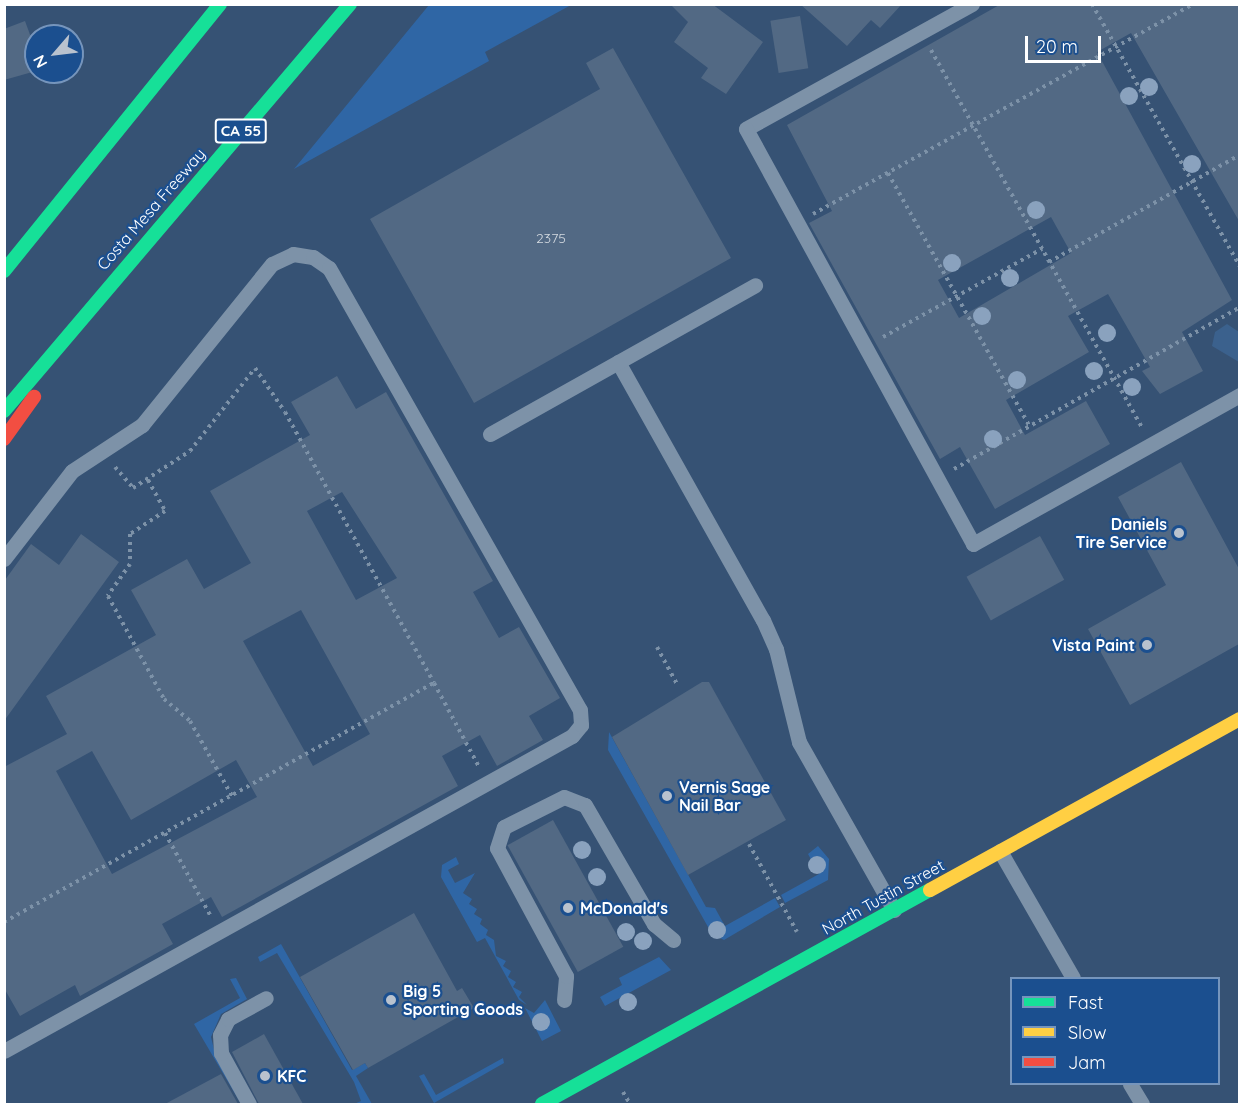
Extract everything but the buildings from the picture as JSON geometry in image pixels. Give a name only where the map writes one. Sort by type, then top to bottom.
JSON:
[{"type":"main road","points":[[4,271],[220,4]]},
{"type":"main road","name":"Costa Mesa Freeway","points":[[4,411],[131,257],[350,4]]},
{"type":"main road","points":[[4,440],[131,257]]},
{"type":"main road","name":"North Tustin Street","points":[[545,1104],[1239,719]]},
{"type":"lane","points":[[972,4],[746,129],[973,544],[1239,395]]},
{"type":"lane","points":[[4,559],[72,471],[142,425],[272,264],[293,254],[313,257],[329,268],[580,710],[581,725],[572,736],[4,1051]]},
{"type":"lane","points":[[490,434],[755,285]]},
{"type":"lane","points":[[618,362],[763,620],[776,649],[799,742],[894,910]]},
{"type":"lane","points":[[564,1000],[566,976],[497,848],[504,827],[564,797],[585,805],[654,924],[673,940]]},
{"type":"lane","points":[[1000,851],[1071,977]]},
{"type":"lane","points":[[249,1104],[221,1053],[220,1035],[228,1019],[266,998]]},
{"type":"lane","points":[[1131,1085],[1142,1104]]},
{"type":"path","points":[[1092,4],[1239,267]]},
{"type":"path","points":[[797,223],[1192,4]]},
{"type":"path","points":[[921,33],[1151,445]]},
{"type":"path","points":[[1049,262],[1239,155]]},
{"type":"path","points":[[888,173],[1030,426]]},
{"type":"path","points":[[865,346],[1042,249]]},
{"type":"path","points":[[937,478],[1239,307]]},
{"type":"path","points":[[103,451],[130,487],[148,480],[190,451],[255,368],[285,412],[488,782]]},
{"type":"path","points":[[148,480],[165,511],[130,534],[129,564],[108,597],[164,699],[190,721],[232,796]]},
{"type":"path","points":[[657,647],[678,686]]},
{"type":"path","points":[[4,922],[434,682]]},
{"type":"path","points":[[165,833],[219,932]]},
{"type":"path","points":[[749,844],[810,956]]},
{"type":"shaded area","points":[[429,5],[571,5],[485,52],[489,61],[294,169]]},
{"type":"shaded area","points":[[1227,324],[1239,332],[1239,362],[1212,346],[1215,332]]},
{"type":"shaded area","points":[[609,732],[706,907],[715,908],[725,926],[775,898],[780,907],[724,940],[712,934],[608,750]]},
{"type":"shaded area","points":[[818,846],[829,859],[828,880],[785,903],[781,895],[819,874],[808,854]]},
{"type":"shaded area","points":[[456,857],[459,864],[448,870],[455,883],[475,873],[463,893],[472,899],[469,904],[477,909],[474,914],[482,919],[480,924],[488,930],[486,935],[494,940],[496,956],[506,961],[503,966],[511,971],[508,977],[516,982],[513,987],[522,992],[519,997],[527,1005],[519,1000],[485,938],[477,942],[441,877],[442,865]]},
{"type":"shaded area","points":[[281,944],[352,1070],[365,1063],[368,1068],[356,1076],[372,1104],[354,1104],[361,1101],[354,1082],[277,953],[260,962],[258,957]]},
{"type":"shaded area","points":[[659,957],[671,970],[605,1006],[600,997],[622,985],[619,978]]},
{"type":"shaded area","points":[[236,978],[247,999],[221,1014],[211,1037],[216,1058],[241,1104],[194,1024],[240,998],[230,979]]},
{"type":"shaded area","points":[[545,1000],[561,1031],[542,1041],[525,1008],[534,1013]]},
{"type":"shaded area","points":[[503,1058],[504,1063],[434,1103],[419,1076],[424,1074],[436,1095]]},
{"type":"traffic: fast","points":[[4,271],[220,4]]},
{"type":"traffic: fast","points":[[4,411],[350,4]]},
{"type":"traffic: fast","points":[[542,1104],[930,890]]},
{"type":"traffic: slow","points":[[930,890],[1240,719]]},
{"type":"traffic: jam","points":[[4,439],[34,397]]},
{"type":"place","name":"Daniels Tire Service","points":[[1179,533]]},
{"type":"place","name":"Vista Paint","points":[[1147,645]]},
{"type":"place","name":"Vernis Sage Nail Bar","points":[[667,796]]},
{"type":"place","name":"McDonald's","points":[[568,908]]},
{"type":"place","name":"Big 5 Sporting Goods","points":[[391,1000]]},
{"type":"place","name":"KFC","points":[[265,1076]]}]
